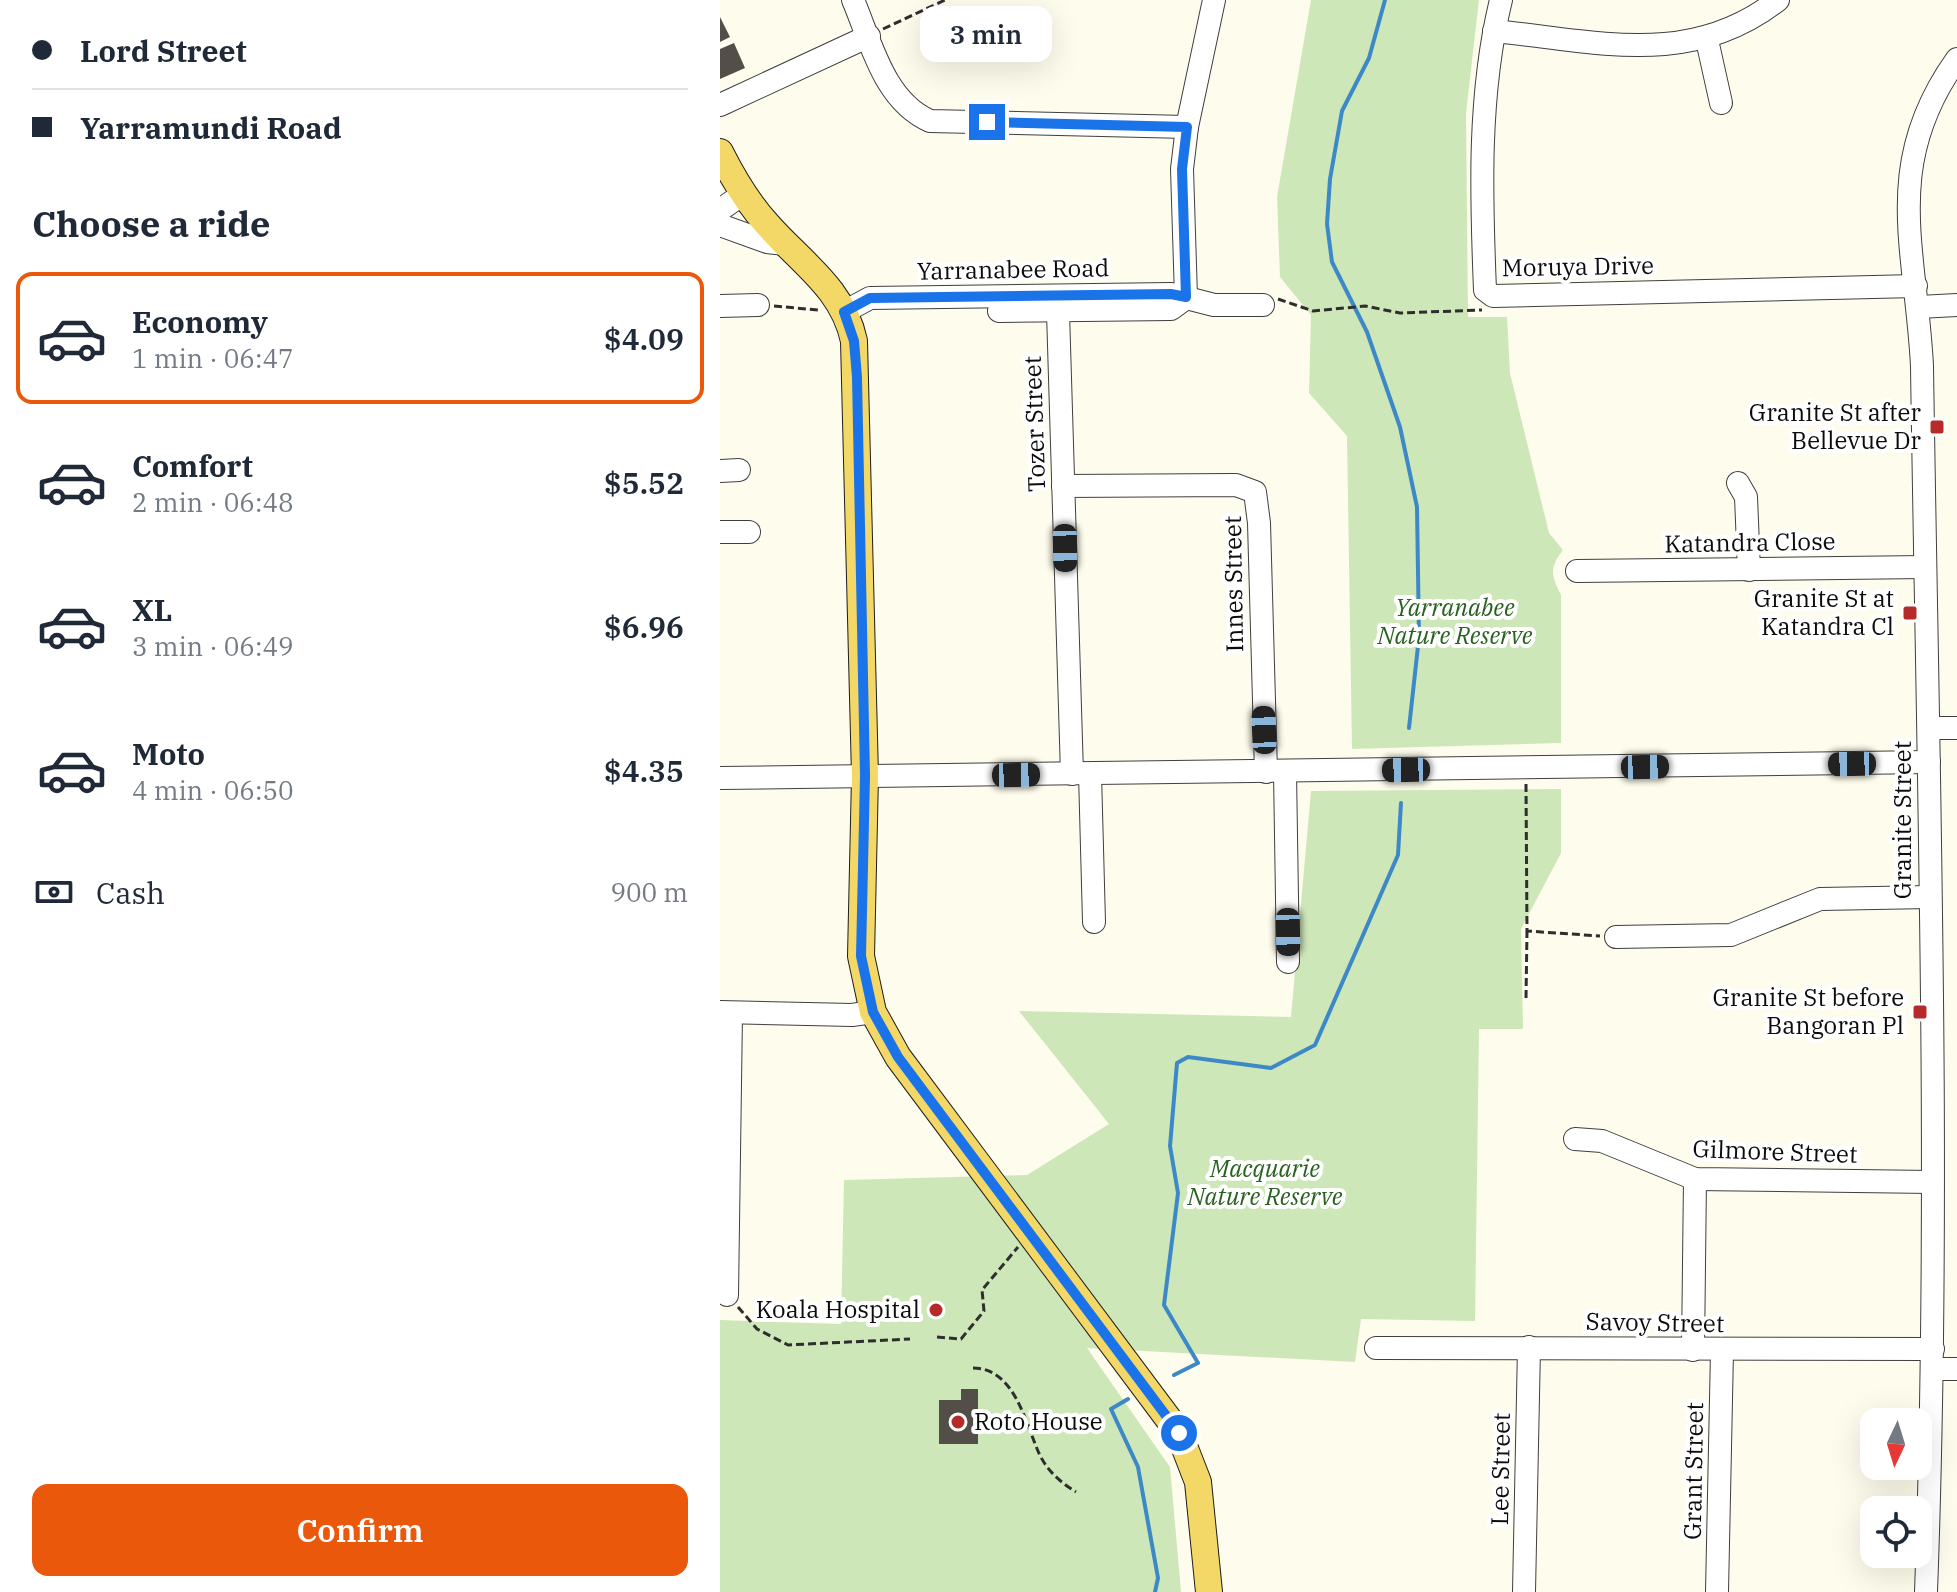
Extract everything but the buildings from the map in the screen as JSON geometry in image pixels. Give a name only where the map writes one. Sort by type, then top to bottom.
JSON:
[{"type":"main road","points":[[728,175],[785,244],[827,284],[847,319],[857,377],[865,776],[861,956],[873,1012],[898,1057],[1151,1393],[1191,1456],[1198,1482],[1209,1592]]},
{"type":"street","points":[[853,0],[893,91],[915,114],[930,121],[1187,127]]},
{"type":"street","points":[[1186,297],[1182,169],[1187,127],[1214,0]]},
{"type":"street","name":"Moruya Drive","points":[[1501,0],[1494,31],[1481,173],[1485,290],[1493,296],[1917,297],[1952,305]]},
{"type":"street","points":[[1494,31],[1634,45],[1670,45],[1707,40],[1778,0]]},
{"type":"street","points":[[720,105],[869,36]]},
{"type":"street","points":[[1707,40],[1721,103]]},
{"type":"street","name":"Granite Street","points":[[1926,1592],[1933,1359],[1929,728],[1920,330],[1906,229],[1914,153],[1923,118],[1937,87],[1957,59]]},
{"type":"street","points":[[720,210],[728,175]]},
{"type":"street","points":[[720,225],[767,242],[785,244]]},
{"type":"street","name":"Yarranabee Road","points":[[847,319],[870,298],[1171,294],[1214,305],[1263,305]]},
{"type":"street","name":"Yarranabee Road","points":[[847,319],[875,309],[1058,312],[1171,309],[1186,297]]},
{"type":"street","points":[[720,306],[758,305]]},
{"type":"street","points":[[1920,330],[1952,305]]},
{"type":"street","name":"Tozer Street","points":[[1058,312],[1063,486],[1081,774],[1094,922]]},
{"type":"street","points":[[1738,483],[1746,497],[1749,570]]},
{"type":"street","name":"Innes Street","points":[[1063,486],[1236,485],[1255,492],[1276,772]]},
{"type":"street","points":[[720,532],[749,532]]},
{"type":"street","name":"Katandra Close","points":[[1577,571],[1925,567]]},
{"type":"street","points":[[1929,728],[1957,728]]},
{"type":"street","points":[[720,778],[1929,762]]},
{"type":"street","points":[[1276,772],[1288,962]]},
{"type":"street","points":[[1616,937],[1731,935],[1820,899],[1930,897]]},
{"type":"street","points":[[727,1295],[726,1012],[852,1015],[873,1012]]},
{"type":"street","name":"Gilmore Street","points":[[1575,1139],[1602,1141],[1695,1179],[1932,1182]]},
{"type":"street","points":[[1693,1350],[1695,1179]]},
{"type":"street","name":"Lee Street","points":[[1524,1592],[1529,1347]]},
{"type":"street","name":"Savoy Street","points":[[1376,1348],[1722,1351],[1933,1359],[1957,1369]]},
{"type":"street","name":"Grant Street","points":[[1717,1592],[1722,1351]]},
{"type":"path","points":[[869,36],[945,0]]},
{"type":"path","points":[[1263,305],[1282,299],[1310,311],[1365,306],[1400,313],[1486,310],[1485,290]]},
{"type":"path","points":[[758,305],[847,319]]},
{"type":"path","points":[[1526,768],[1526,998]]},
{"type":"path","points":[[1527,931],[1616,937]]},
{"type":"path","points":[[937,1337],[961,1339],[984,1311],[982,1290],[1030,1234]]},
{"type":"path","points":[[727,1295],[757,1329],[788,1345],[910,1339]]},
{"type":"path","points":[[973,1368],[984,1368],[1009,1385],[1039,1453],[1059,1481],[1076,1492]]},
{"type":"green space","name":"Yarranabee Nature Reserve","points":[[1311,0],[1479,0],[1466,113],[1468,317],[1507,317],[1510,373],[1549,533],[1563,550],[1553,572],[1561,595],[1561,743],[1352,749],[1347,436],[1309,393],[1311,315],[1280,277],[1277,197]]},
{"type":"green space","name":"Macquarie Nature Reserve","points":[[1561,789],[1561,853],[1521,929],[1523,1029],[1479,1029],[1475,1321],[1361,1319],[1355,1362],[1087,1348],[1170,1467],[1181,1592],[720,1592],[720,1320],[841,1324],[844,1180],[1027,1175],[1109,1124],[1019,1011],[1291,1017],[1311,791]]},
{"type":"waterway","points":[[1385,0],[1369,58],[1342,111],[1330,179],[1327,224],[1332,262],[1367,332],[1400,427],[1417,507],[1419,637],[1409,728]]},
{"type":"waterway","points":[[1174,1375],[1198,1363],[1164,1305],[1178,1193],[1170,1146],[1177,1063],[1188,1057],[1271,1068],[1315,1045],[1398,855],[1401,803]]},
{"type":"waterway","points":[[1128,1399],[1111,1409],[1138,1467],[1158,1578],[1155,1592]]},
{"type":"place","name":"Granite St after Bellevue Dr","points":[[1937,427]]},
{"type":"place","name":"Granite St at Katandra Cl","points":[[1910,613]]},
{"type":"place","name":"Granite St before Bangoran Pl","points":[[1920,1012]]},
{"type":"place","name":"Koala Hospital","points":[[936,1310]]},
{"type":"place","name":"Roto House","points":[[958,1422]]},
{"type":"route","points":[[987,122],[1187,127],[1182,169],[1186,297],[1171,294],[870,298],[844,312],[854,341],[857,377],[865,776],[861,956],[865,987],[881,1032],[898,1057],[1179,1433]]}]
